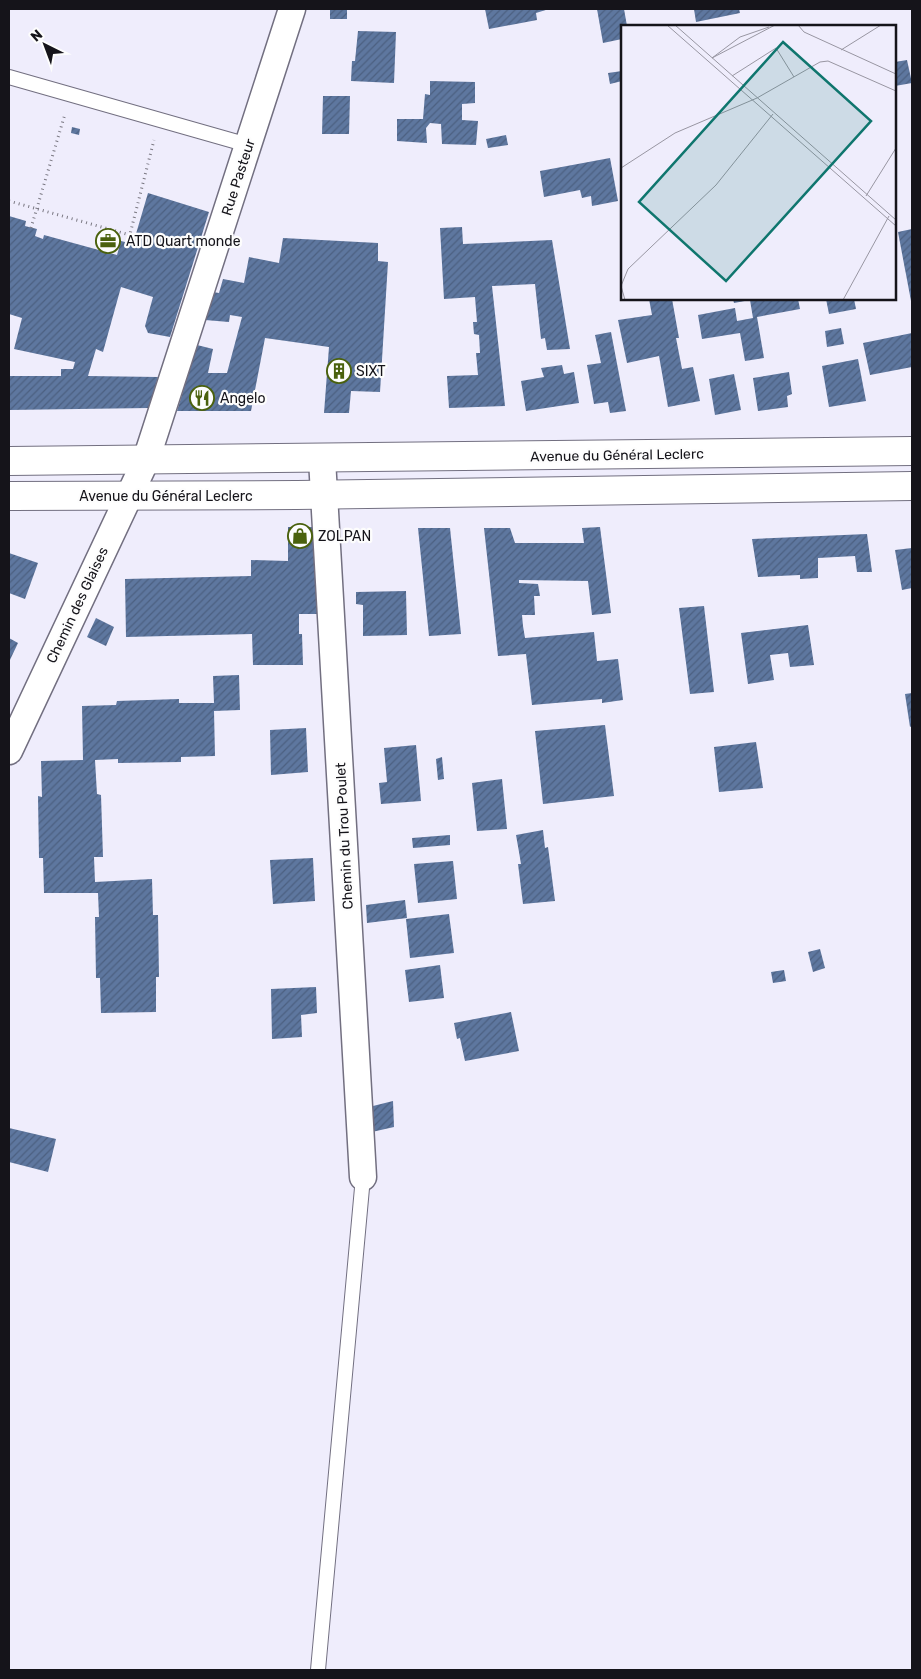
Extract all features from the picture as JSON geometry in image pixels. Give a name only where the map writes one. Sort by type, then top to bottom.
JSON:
[{"type":"main road","name":"Avenue du Général Leclerc","points":[[9,462],[912,451]]},
{"type":"main road","name":"Avenue du Général Leclerc","points":[[9,496],[912,486]]},
{"type":"street","name":"Rue Pasteur","points":[[146,460],[292,9]]},
{"type":"street","points":[[324,494],[360,458]]},
{"type":"street","points":[[322,459],[324,494]]},
{"type":"street","name":"Chemin des Glaises","points":[[9,751],[146,460]]},
{"type":"street","name":"Chemin du Trou Poulet","points":[[324,494],[363,1177]]},
{"type":"lane","points":[[9,77],[248,145]]},
{"type":"lane","points":[[318,1670],[363,1177]]},
{"type":"path","points":[[31,228],[71,95]]},
{"type":"path","points":[[128,242],[159,120]]},
{"type":"path","points":[[9,201],[130,235]]},
{"type":"building","points":[[330,9],[347,9],[347,19],[330,19]]},
{"type":"building","points":[[485,9],[549,9],[536,13],[537,20],[489,29]]},
{"type":"building","points":[[597,9],[624,9],[627,25],[621,25],[621,39],[603,43]]},
{"type":"building","points":[[694,9],[739,9],[740,13],[696,22]]},
{"type":"building","points":[[358,31],[396,32],[394,83],[351,81],[352,61],[355,61]]},
{"type":"building","points":[[907,60],[912,83],[896,86],[896,62]]},
{"type":"building","points":[[621,71],[621,81],[610,84],[608,73]]},
{"type":"building","points":[[430,81],[475,82],[475,103],[462,104],[462,120],[478,121],[476,145],[442,144],[441,124],[430,123],[426,128],[427,143],[397,141],[397,119],[423,119],[425,94],[430,95]]},
{"type":"building","points":[[323,96],[350,96],[349,134],[322,134]]},
{"type":"building","points":[[72,127],[80,129],[79,135],[71,133]]},
{"type":"building","points":[[506,135],[508,145],[488,148],[486,139]]},
{"type":"building","points":[[610,158],[618,201],[592,206],[591,196],[582,198],[580,190],[544,197],[540,171]]},
{"type":"building","points":[[148,193],[209,212],[170,337],[148,333],[145,326],[153,297],[121,287],[103,352],[96,349],[88,376],[158,377],[149,408],[9,410],[9,376],[61,376],[61,369],[73,369],[75,362],[14,349],[22,318],[9,314],[9,216],[26,221],[25,226],[37,229],[35,236],[43,239],[44,235],[117,255],[121,241],[133,244]]},
{"type":"building","points":[[462,227],[463,244],[552,240],[570,349],[547,350],[545,338],[541,339],[535,284],[492,286],[505,406],[449,408],[447,376],[478,375],[476,353],[480,353],[479,335],[474,334],[473,322],[477,322],[475,297],[444,299],[440,228]]},
{"type":"building","points":[[912,229],[912,301],[911,301],[898,232]]},
{"type":"building","points":[[283,238],[378,243],[378,261],[388,262],[380,392],[351,391],[349,413],[324,413],[329,347],[265,338],[251,411],[177,411],[197,345],[213,349],[208,373],[227,373],[242,317],[230,315],[229,322],[205,320],[213,292],[219,293],[223,279],[244,283],[249,257],[279,263]]},
{"type":"building","points":[[649,300],[672,300],[679,338],[676,338],[682,369],[693,367],[700,401],[668,407],[659,356],[627,363],[618,320],[652,315]]},
{"type":"building","points":[[733,300],[750,300],[734,303]]},
{"type":"building","points":[[750,300],[798,300],[800,309],[757,317],[764,358],[745,361],[740,333],[702,339],[698,315],[735,308],[737,321],[753,318]]},
{"type":"building","points":[[826,300],[854,300],[856,309],[829,314]]},
{"type":"building","points":[[841,328],[844,344],[827,347],[825,331]]},
{"type":"building","points":[[611,332],[626,411],[610,413],[608,402],[594,404],[587,365],[601,363],[595,335]]},
{"type":"building","points":[[912,333],[912,367],[870,375],[863,343]]},
{"type":"building","points":[[858,359],[866,401],[829,407],[822,366]]},
{"type":"building","points":[[562,365],[564,374],[574,372],[579,403],[526,411],[521,381],[544,377],[541,368]]},
{"type":"building","points":[[789,372],[792,394],[787,396],[788,407],[758,411],[753,378]]},
{"type":"building","points":[[734,374],[741,410],[715,415],[709,379]]},
{"type":"building","points":[[288,527],[314,527],[319,614],[299,614],[299,634],[302,634],[303,665],[253,665],[252,634],[126,637],[125,579],[251,576],[251,560],[288,561]]},
{"type":"building","points":[[600,527],[611,613],[592,615],[588,581],[519,580],[519,583],[538,584],[540,596],[534,596],[535,615],[522,615],[523,626],[525,638],[594,632],[597,661],[618,659],[623,700],[602,703],[602,699],[532,705],[526,654],[498,656],[484,528],[510,528],[515,543],[584,543],[582,528]]},
{"type":"building","points":[[418,528],[450,528],[461,634],[429,636]]},
{"type":"building","points":[[867,534],[872,572],[857,572],[855,556],[818,558],[818,578],[800,579],[800,575],[758,577],[752,539]]},
{"type":"building","points":[[912,548],[912,588],[902,590],[895,550]]},
{"type":"building","points":[[9,553],[38,563],[25,599],[9,593]]},
{"type":"building","points":[[406,591],[407,635],[363,636],[363,605],[356,604],[356,592]]},
{"type":"building","points":[[704,606],[714,692],[690,694],[679,608]]},
{"type":"building","points":[[96,618],[114,627],[106,646],[87,637]]},
{"type":"building","points":[[808,625],[814,665],[790,667],[788,653],[770,655],[774,680],[748,684],[741,633]]},
{"type":"building","points":[[9,638],[18,643],[9,662]]},
{"type":"building","points":[[239,675],[240,710],[214,711],[215,756],[181,757],[181,762],[118,763],[118,759],[95,760],[97,794],[101,795],[103,857],[94,857],[95,882],[152,879],[153,915],[158,915],[159,977],[156,977],[156,1012],[101,1013],[100,978],[96,978],[95,917],[99,917],[98,893],[44,893],[43,858],[39,858],[38,796],[42,797],[41,761],[83,760],[82,706],[116,705],[117,701],[179,699],[179,703],[214,703],[213,676]]},
{"type":"building","points":[[912,693],[912,726],[910,727],[905,694]]},
{"type":"building","points":[[605,725],[614,796],[543,804],[535,731]]},
{"type":"building","points":[[306,728],[308,772],[271,775],[270,730]]},
{"type":"building","points":[[756,742],[763,788],[719,792],[714,747]]},
{"type":"building","points":[[416,745],[421,801],[381,804],[379,783],[387,782],[384,748]]},
{"type":"building","points":[[442,757],[444,779],[438,780],[436,759]]},
{"type":"building","points":[[502,779],[507,829],[477,831],[472,783]]},
{"type":"building","points":[[543,830],[545,848],[548,847],[555,901],[523,904],[518,864],[521,864],[516,835]]},
{"type":"building","points":[[450,835],[450,845],[413,848],[412,838]]},
{"type":"building","points":[[313,858],[315,901],[273,904],[270,860]]},
{"type":"building","points":[[453,861],[457,899],[418,903],[414,864]]},
{"type":"building","points":[[405,900],[407,918],[367,923],[366,905]]},
{"type":"building","points":[[449,914],[454,953],[410,958],[406,919]]},
{"type":"building","points":[[820,949],[825,968],[813,972],[808,952]]},
{"type":"building","points":[[440,965],[444,998],[409,1002],[405,970]]},
{"type":"building","points":[[784,970],[786,981],[773,983],[771,972]]},
{"type":"building","points":[[316,987],[317,1013],[301,1015],[302,1037],[272,1039],[271,989]]},
{"type":"building","points":[[511,1012],[519,1051],[465,1061],[460,1038],[457,1039],[454,1023]]},
{"type":"building","points":[[393,1101],[394,1127],[363,1134],[365,1108]]},
{"type":"building","points":[[9,1128],[56,1139],[48,1172],[9,1162]]},
{"type":"place","name":"ATD Quart monde","points":[[108,241]]},
{"type":"place","name":"SIXT","points":[[339,371]]},
{"type":"place","name":"Angelo","points":[[202,398]]},
{"type":"place","name":"ZOLPAN","points":[[300,536]]}]
